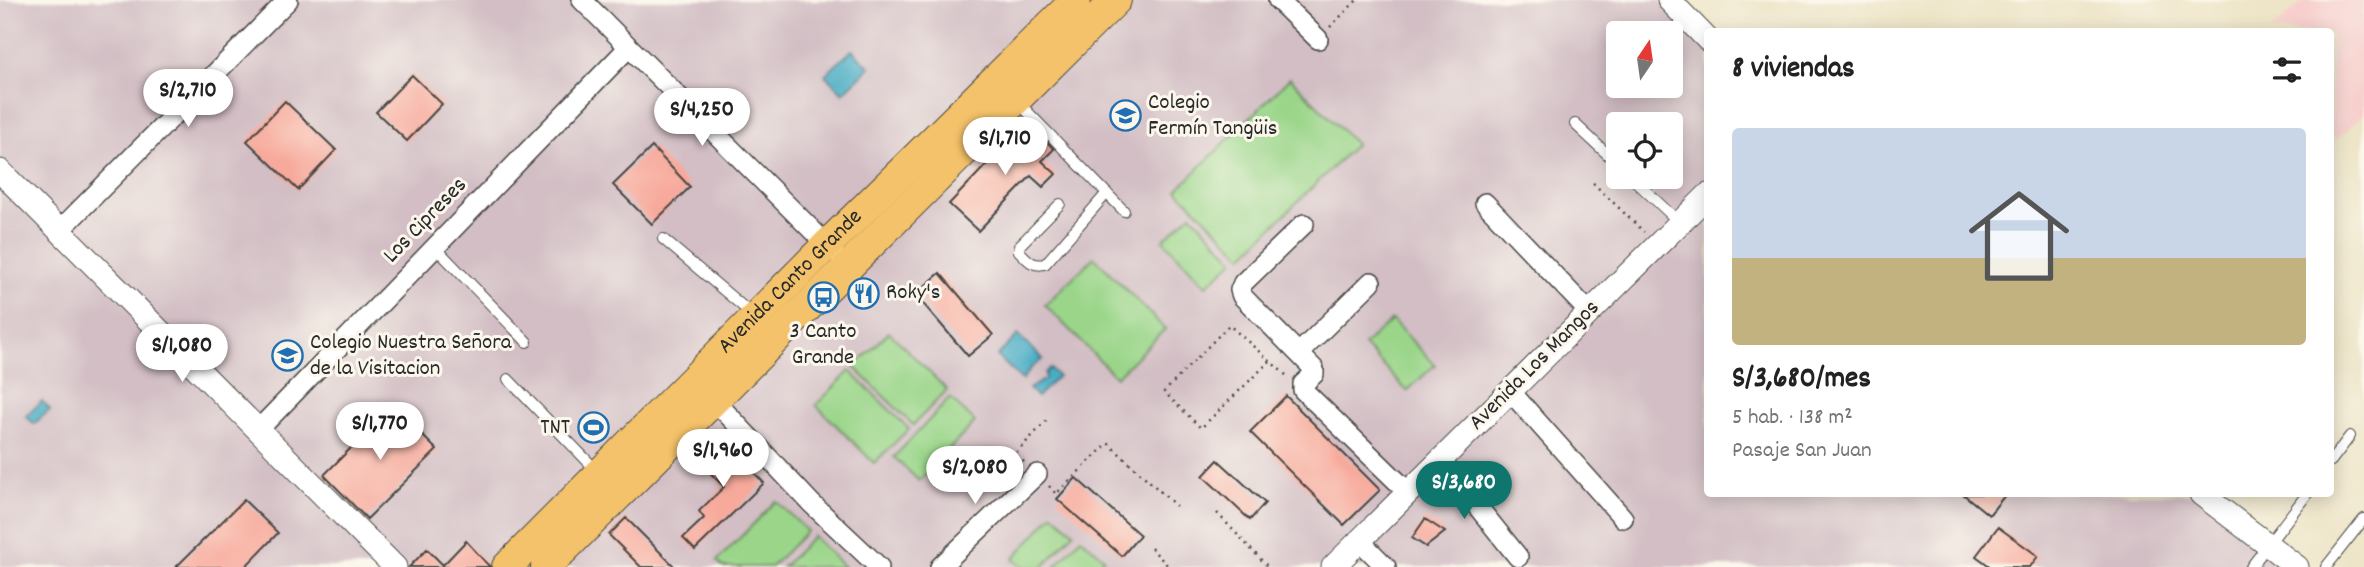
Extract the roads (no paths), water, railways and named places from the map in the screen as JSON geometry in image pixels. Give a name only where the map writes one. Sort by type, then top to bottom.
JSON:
[{"type":"main road","name":"Avenida Canto Grande","points":[[507,567],[827,245],[1076,0]]},
{"type":"main road","name":"Avenida Canto Grande","points":[[546,567],[1116,0]]},
{"type":"street","points":[[60,230],[288,0]]},
{"type":"street","points":[[583,0],[849,265]]},
{"type":"street","points":[[1278,0],[1318,39]]},
{"type":"street","points":[[1669,0],[1704,36]]},
{"type":"street","name":"Los Cipreses","points":[[258,430],[629,47]]},
{"type":"street","points":[[0,171],[395,567]]},
{"type":"street","name":"Avenida Los Mangos","points":[[1333,567],[1704,199]]},
{"type":"street","points":[[1485,203],[1589,312]]},
{"type":"street","points":[[1304,224],[1243,283],[1240,290],[1242,296],[1314,369],[1314,373],[1303,384],[1303,390],[1409,493]]},
{"type":"street","points":[[1299,353],[1371,282]]},
{"type":"street","points":[[1510,391],[1623,519]]},
{"type":"street","points":[[715,401],[812,504],[879,567]]},
{"type":"street","points":[[1441,461],[1518,557]]},
{"type":"street","points":[[940,567],[1037,474]]},
{"type":"street","points":[[2205,497],[2297,567]]},
{"type":"street","points":[[1360,541],[1386,567]]},
{"type":"lane","points":[[1016,100],[1124,211]]},
{"type":"lane","points":[[1575,124],[1606,154]]},
{"type":"lane","points":[[1644,189],[1680,223]]},
{"type":"lane","points":[[1060,204],[1018,246],[1019,251],[1032,264],[1045,264],[1107,193]]},
{"type":"lane","points":[[663,239],[756,317]]},
{"type":"lane","points":[[435,247],[527,342]]},
{"type":"lane","points":[[508,379],[600,474]]},
{"type":"lane","points":[[2334,457],[2350,436]]},
{"type":"lane","points":[[2250,567],[2305,497]]},
{"type":"lane","points":[[2326,567],[2364,519]]},
{"type":"water","points":[[852,50],[870,67],[843,93],[825,75]]},
{"type":"water","points":[[1018,335],[1043,359],[1031,368],[1022,380],[997,356]]},
{"type":"water","points":[[1050,368],[1058,376],[1037,397],[1029,389],[1045,379],[1045,373]]},
{"type":"water","points":[[42,401],[50,410],[34,424],[26,416]]},
{"type":"place","name":"Colegio Fermín Tangüis","points":[[1125,116]]},
{"type":"place","name":"Roky's","points":[[863,293]]},
{"type":"place","name":"3 Canto Grande","points":[[823,298]]},
{"type":"place","name":"Colegio Nuestra Señora de la Visitacion","points":[[287,356]]},
{"type":"place","name":"TNT","points":[[593,428]]}]
